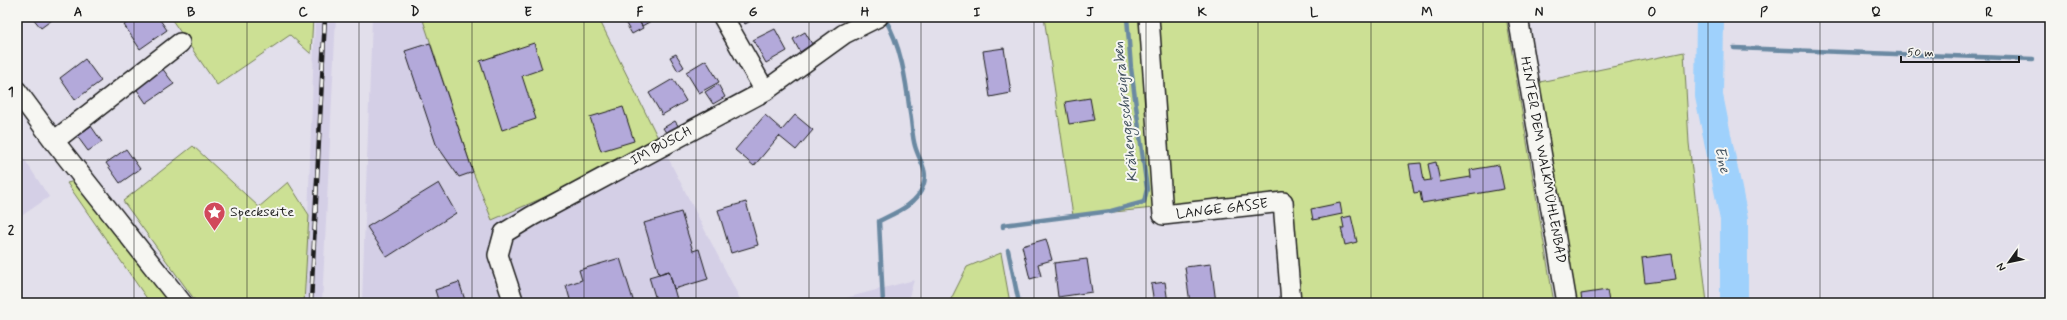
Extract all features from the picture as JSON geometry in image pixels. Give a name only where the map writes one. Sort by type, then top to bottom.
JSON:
[{"type":"street","points":[[722,17],[764,90]]},
{"type":"street","name":"IM BUSCH","points":[[514,303],[498,255],[504,233],[532,216],[764,90],[844,34],[878,17]]},
{"type":"street","name":"LANGE GASSE","points":[[1149,17],[1163,215],[1282,202],[1291,303]]},
{"type":"street","name":"HINTER DEM WALKMÜHLENBAD","points":[[1518,17],[1567,303]]},
{"type":"street","points":[[54,141],[180,43]]},
{"type":"street","points":[[17,91],[54,141],[182,303]]},
{"type":"shaded area","points":[[315,17],[336,17],[322,303],[305,303]]},
{"type":"shaded area","points":[[372,17],[422,17],[473,172],[662,146],[742,303],[362,303]]},
{"type":"shaded area","points":[[17,148],[49,197],[17,219]]},
{"type":"shaded area","points":[[914,280],[907,303],[827,303]]},
{"type":"green space","points":[[170,17],[313,17],[311,54],[290,35],[217,85]]},
{"type":"green space","points":[[422,17],[598,17],[662,146],[492,220],[473,172]]},
{"type":"green space","points":[[1044,17],[1506,17],[1554,303],[1296,303],[1286,195],[1073,216]]},
{"type":"green space","points":[[1684,52],[1689,143],[1707,303],[1567,303],[1530,84]]},
{"type":"green space","points":[[193,146],[259,207],[288,182],[309,215],[304,303],[197,303],[123,201]]},
{"type":"green space","points":[[75,181],[174,303],[150,303],[67,183]]},
{"type":"green space","points":[[1001,253],[1010,303],[949,303],[967,267]]},
{"type":"building","points":[[32,17],[56,17],[41,28]]},
{"type":"building","points":[[136,17],[158,17],[167,30],[140,49],[124,25]]},
{"type":"building","points":[[622,17],[637,17],[643,28],[632,34]]},
{"type":"building","points":[[637,17],[658,17],[642,26]]},
{"type":"building","points":[[741,17],[758,17],[745,24]]},
{"type":"building","points":[[775,29],[787,51],[766,63],[753,40]]},
{"type":"building","points":[[805,32],[812,44],[800,52],[793,39]]},
{"type":"building","points":[[430,43],[473,172],[459,177],[436,144],[405,51]]},
{"type":"building","points":[[534,43],[542,69],[522,76],[536,119],[502,130],[480,61]]},
{"type":"building","points":[[1004,48],[1011,93],[990,97],[983,51]]},
{"type":"building","points":[[676,54],[684,67],[678,71],[670,57]]},
{"type":"building","points":[[85,59],[101,81],[75,100],[60,78]]},
{"type":"building","points":[[706,60],[719,82],[699,93],[686,72]]},
{"type":"building","points":[[162,68],[174,84],[146,103],[135,87]]},
{"type":"building","points":[[673,79],[686,101],[662,115],[649,93]]},
{"type":"building","points":[[718,84],[725,97],[713,104],[705,92]]},
{"type":"building","points":[[1090,98],[1094,120],[1069,124],[1065,102]]},
{"type":"building","points":[[623,107],[634,141],[601,151],[590,117]]},
{"type":"building","points":[[765,115],[782,130],[795,115],[813,130],[796,150],[779,136],[754,166],[735,150]]},
{"type":"building","points":[[675,121],[679,127],[667,134],[663,128]]},
{"type":"building","points":[[91,126],[102,142],[88,151],[77,136]]},
{"type":"building","points":[[126,149],[140,169],[120,183],[106,163]]},
{"type":"building","points":[[1436,162],[1440,182],[1471,177],[1470,170],[1499,165],[1504,189],[1422,203],[1420,192],[1414,193],[1409,164],[1421,163],[1424,181],[1431,180],[1428,164]]},
{"type":"building","points":[[439,183],[456,213],[387,257],[367,227]]},
{"type":"building","points":[[746,202],[758,245],[731,253],[718,210]]},
{"type":"building","points":[[1340,203],[1342,214],[1313,220],[1311,209]]},
{"type":"building","points":[[681,212],[693,251],[699,249],[708,279],[674,289],[669,271],[659,274],[644,223]]},
{"type":"building","points":[[1351,216],[1357,242],[1345,245],[1341,228],[1344,228],[1342,218]]},
{"type":"building","points":[[1046,239],[1052,260],[1038,264],[1041,276],[1030,279],[1022,246]]},
{"type":"building","points":[[1672,254],[1676,279],[1645,283],[1642,258]]},
{"type":"building","points":[[620,258],[634,303],[571,303],[566,285],[582,280],[579,270]]},
{"type":"building","points":[[1087,259],[1092,292],[1058,297],[1054,263]]},
{"type":"building","points":[[1211,264],[1216,303],[1190,303],[1185,267]]},
{"type":"building","points":[[669,271],[678,303],[657,303],[649,277]]},
{"type":"building","points":[[459,282],[466,303],[439,303],[435,290]]},
{"type":"building","points":[[1165,282],[1168,303],[1154,303],[1151,284]]},
{"type":"building","points":[[1607,290],[1609,302],[1621,301],[1621,303],[1582,303],[1581,294]]},
{"type":"waterway","points":[[883,303],[879,221],[905,208],[911,203],[920,193],[925,180],[923,166],[914,142],[907,88],[899,51],[884,17]]},
{"type":"waterway","name":"Krähengeschreigraben","points":[[1003,227],[1003,225],[1111,211],[1144,202],[1147,189],[1131,68],[1127,17]]},
{"type":"waterway","name":"Eine","points":[[1710,17],[1709,96],[1734,219],[1734,303]]},
{"type":"waterway","points":[[1734,48],[2033,59]]},
{"type":"waterway","name":"Krähengeschreigraben","points":[[1008,250],[1019,303]]},
{"type":"railway","points":[[311,303],[325,17]]},
{"type":"place","name":"Speckseite","points":[[215,232]]}]
